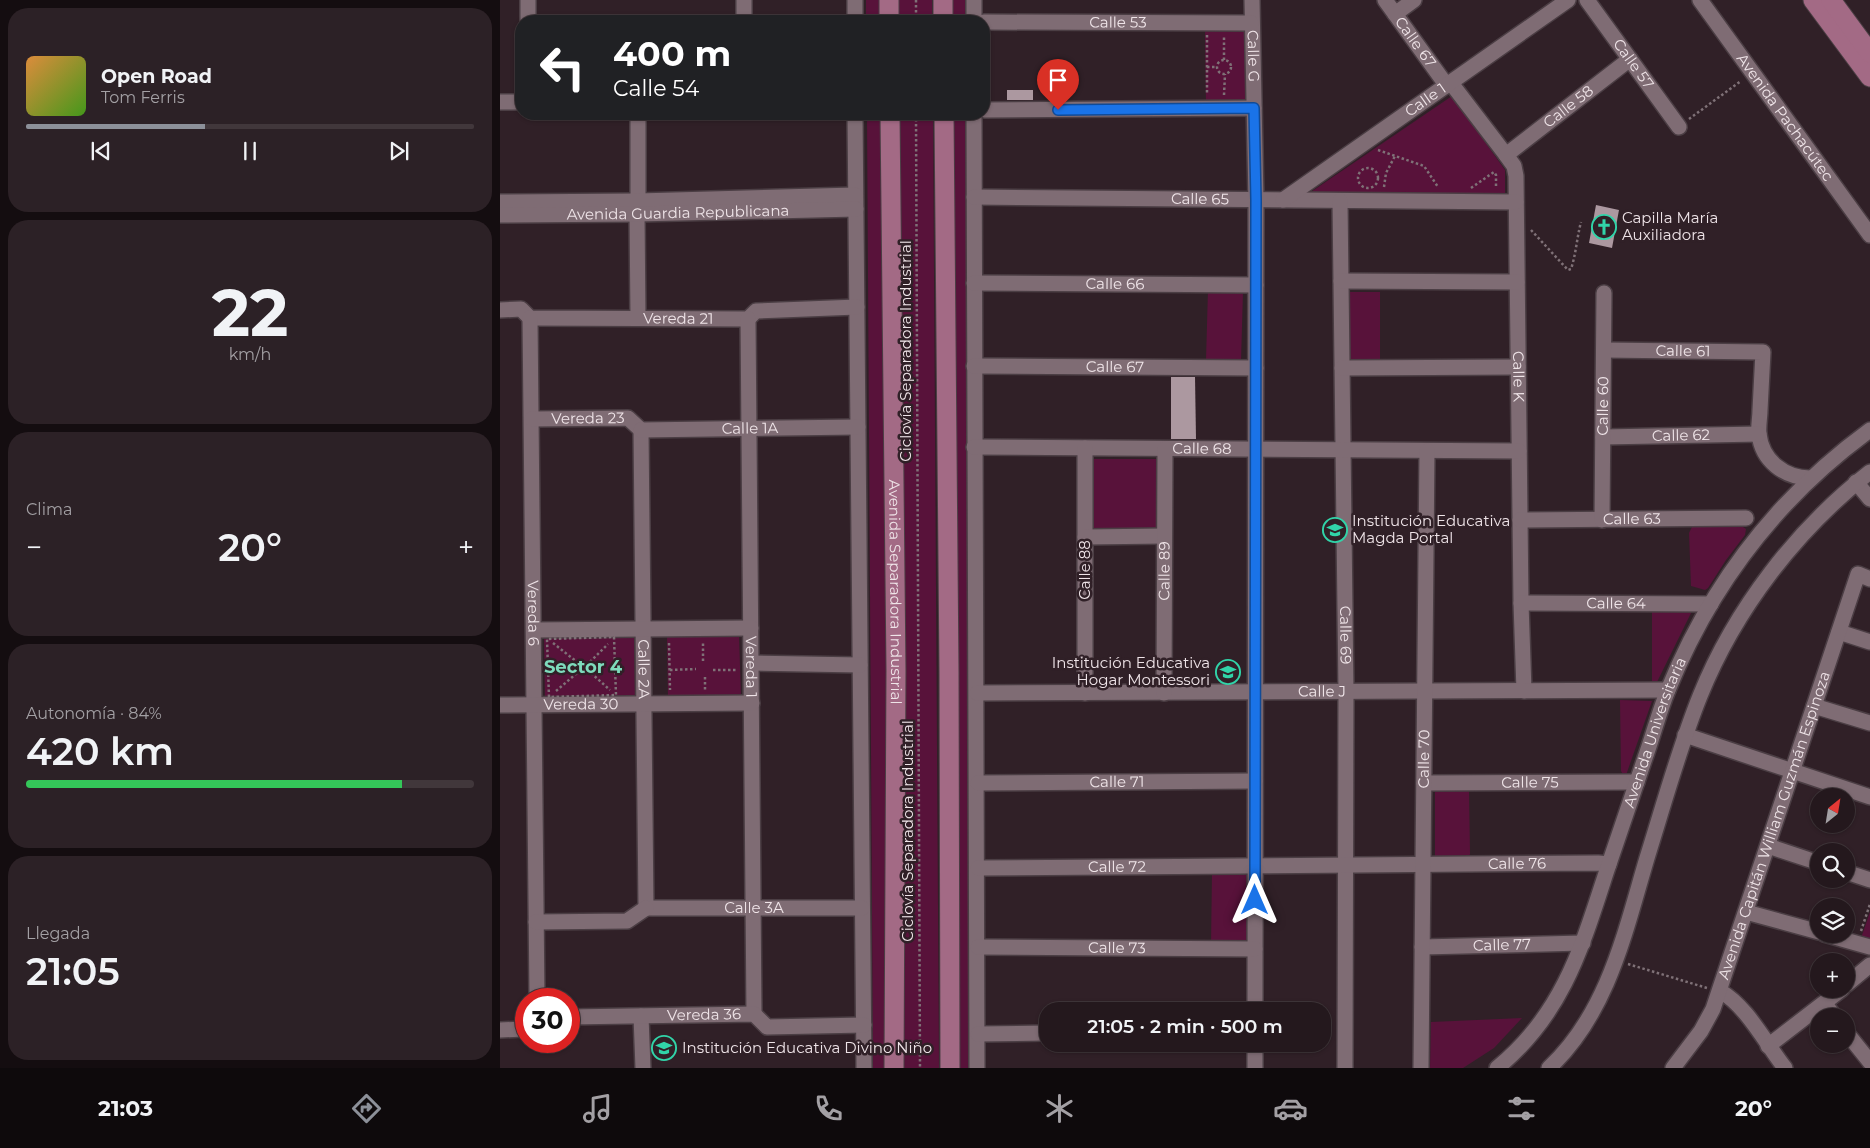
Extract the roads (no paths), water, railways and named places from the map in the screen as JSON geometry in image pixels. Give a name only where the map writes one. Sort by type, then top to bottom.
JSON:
[{"type":"main road","points":[[889,0],[889,15]]},
{"type":"main road","points":[[943,0],[943,15]]},
{"type":"main road","points":[[1813,0],[1870,77]]},
{"type":"main road","points":[[1831,0],[1870,53]]},
{"type":"main road","name":"Avenida Separadora Industrial","points":[[890,120],[896,670],[894,1068]]},
{"type":"main road","points":[[944,120],[950,1068]]},
{"type":"street","points":[[528,0],[528,15]]},
{"type":"street","points":[[744,0],[744,15]]},
{"type":"street","points":[[855,0],[855,15]]},
{"type":"street","points":[[974,0],[974,15]]},
{"type":"street","name":"Calle G","points":[[1252,0],[1256,200],[1255,1002]]},
{"type":"street","name":"Calle 67","points":[[1385,0],[1449,84]]},
{"type":"street","points":[[1395,14],[1414,0]]},
{"type":"street","name":"Calle 1","points":[[1283,200],[1568,0]]},
{"type":"street","name":"Calle 57","points":[[1587,0],[1679,127]]},
{"type":"street","name":"Avenida Pachacútec","points":[[1700,0],[1870,236]]},
{"type":"street","name":"Calle 53","points":[[990,22],[1252,23]]},
{"type":"street","name":"Calle 58","points":[[1506,155],[1630,59]]},
{"type":"street","name":"Calle K","points":[[1449,84],[1506,155],[1514,166],[1516,176],[1521,603],[1524,691]]},
{"type":"street","points":[[500,102],[515,102]]},
{"type":"street","points":[[990,110],[1254,108]]},
{"type":"street","points":[[638,120],[638,318]]},
{"type":"street","points":[[856,120],[855,202],[864,1068]]},
{"type":"street","points":[[974,120],[974,447],[978,782],[977,1068]]},
{"type":"street","name":"Calle 65","points":[[974,197],[1516,202]]},
{"type":"street","name":"Calle 69","points":[[1340,200],[1346,692],[1345,1068]]},
{"type":"street","name":"Avenida Guardia Republicana","points":[[500,202],[638,207]]},
{"type":"street","name":"Avenida Guardia Republicana","points":[[500,215],[638,207],[855,202]]},
{"type":"street","points":[[1341,280],[1517,282]]},
{"type":"street","name":"Calle 66","points":[[974,283],[1256,285]]},
{"type":"street","name":"Calle 60","points":[[1602,520],[1604,293]]},
{"type":"street","name":"Vereda 21","points":[[500,310],[522,309],[530,318],[748,319],[756,311],[857,308]]},
{"type":"street","name":"Vereda 6","points":[[530,318],[537,988]]},
{"type":"street","name":"Vereda 1","points":[[748,319],[751,628],[744,663],[752,704],[754,1014]]},
{"type":"street","name":"Calle 61","points":[[1604,350],[1763,352],[1759,434]]},
{"type":"street","name":"Calle 67","points":[[974,366],[1256,368]]},
{"type":"street","points":[[1342,368],[1518,367]]},
{"type":"street","name":"Vereda 23","points":[[532,419],[628,418],[641,430]]},
{"type":"street","name":"Calle 1A","points":[[641,430],[858,427]]},
{"type":"street","name":"Calle 2A","points":[[641,430],[646,908]]},
{"type":"street","name":"Avenida Universitaria","points":[[1497,1068],[1514,1054],[1537,1029],[1556,1001],[1583,943],[1668,690],[1711,604],[1728,575],[1761,532],[1810,478],[1870,430]]},
{"type":"street","points":[[1759,434],[1769,459],[1778,467],[1797,478],[1810,478]]},
{"type":"street","name":"Calle 62","points":[[1603,437],[1759,434]]},
{"type":"street","name":"Calle 68","points":[[974,447],[1519,451]]},
{"type":"street","name":"Calle 88","points":[[1085,448],[1085,693]]},
{"type":"street","name":"Calle 89","points":[[1164,692],[1165,449]]},
{"type":"street","name":"Calle 70","points":[[1422,1068],[1427,450]]},
{"type":"street","name":"Avenida Universitaria","points":[[1549,1068],[1558,1060],[1583,1027],[1601,997],[1616,961],[1685,735],[1701,694],[1722,649],[1749,606],[1788,552],[1823,513],[1856,482],[1870,472]]},
{"type":"street","points":[[1856,482],[1870,499]]},
{"type":"street","name":"Calle 63","points":[[1520,520],[1746,518]]},
{"type":"street","points":[[1085,537],[1164,536]]},
{"type":"street","name":"Avenida Capitán William Guzmán Espinoza","points":[[1673,1068],[1701,1031],[1720,992],[1839,632],[1864,577]]},
{"type":"street","name":"Calle 64","points":[[1521,603],[1711,604]]},
{"type":"street","points":[[534,630],[614,633],[643,629],[751,628]]},
{"type":"street","points":[[1839,632],[1870,642]]},
{"type":"street","points":[[744,663],[860,665]]},
{"type":"street","name":"Calle J","points":[[977,693],[1668,690]]},
{"type":"street","name":"Vereda 30","points":[[500,706],[752,704]]},
{"type":"street","points":[[1814,706],[1870,723]]},
{"type":"street","points":[[1685,735],[1870,797]]},
{"type":"street","name":"Calle 71","points":[[978,782],[1255,781]]},
{"type":"street","name":"Calle 75","points":[[1424,782],[1637,782]]},
{"type":"street","points":[[1768,846],[1810,860]]},
{"type":"street","name":"Calle 76","points":[[1345,866],[1609,864]]},
{"type":"street","name":"Calle 72","points":[[978,868],[1345,866]]},
{"type":"street","points":[[1855,875],[1870,880]]},
{"type":"street","points":[[536,922],[627,921],[646,908]]},
{"type":"street","name":"Calle 3A","points":[[646,908],[862,908]]},
{"type":"street","points":[[1746,912],[1810,930]]},
{"type":"street","name":"Calle 77","points":[[1422,947],[1583,943]]},
{"type":"street","name":"Calle 73","points":[[978,947],[1255,949]]},
{"type":"street","points":[[1855,978],[1870,965]]},
{"type":"street","points":[[1720,992],[1731,998],[1741,1007],[1781,1066]]},
{"type":"street","points":[[1768,1046],[1832,998]]},
{"type":"street","points":[[1825,1004],[1828,1008]]},
{"type":"street","name":"Vereda 36","points":[[580,1017],[754,1014],[767,1027],[864,1025]]},
{"type":"street","points":[[641,1016],[643,1068]]},
{"type":"street","points":[[500,1030],[515,1029]]},
{"type":"street","points":[[978,1034],[1039,1032]]},
{"type":"street","points":[[1855,1043],[1870,1062]]},
{"type":"street","points":[[1255,1052],[1255,1068]]},
{"type":"place","name":"Capilla María Auxiliadora","points":[[1604,227]]},
{"type":"place","name":"Institución Educativa Magda Portal","points":[[1335,530]]},
{"type":"place","name":"Institución Educativa Hogar Montessori","points":[[1228,672]]},
{"type":"place","name":"Institución Educativa Divino Niño","points":[[664,1048]]},
{"type":"district","name":"Sector 4","points":[[583,667]]}]
